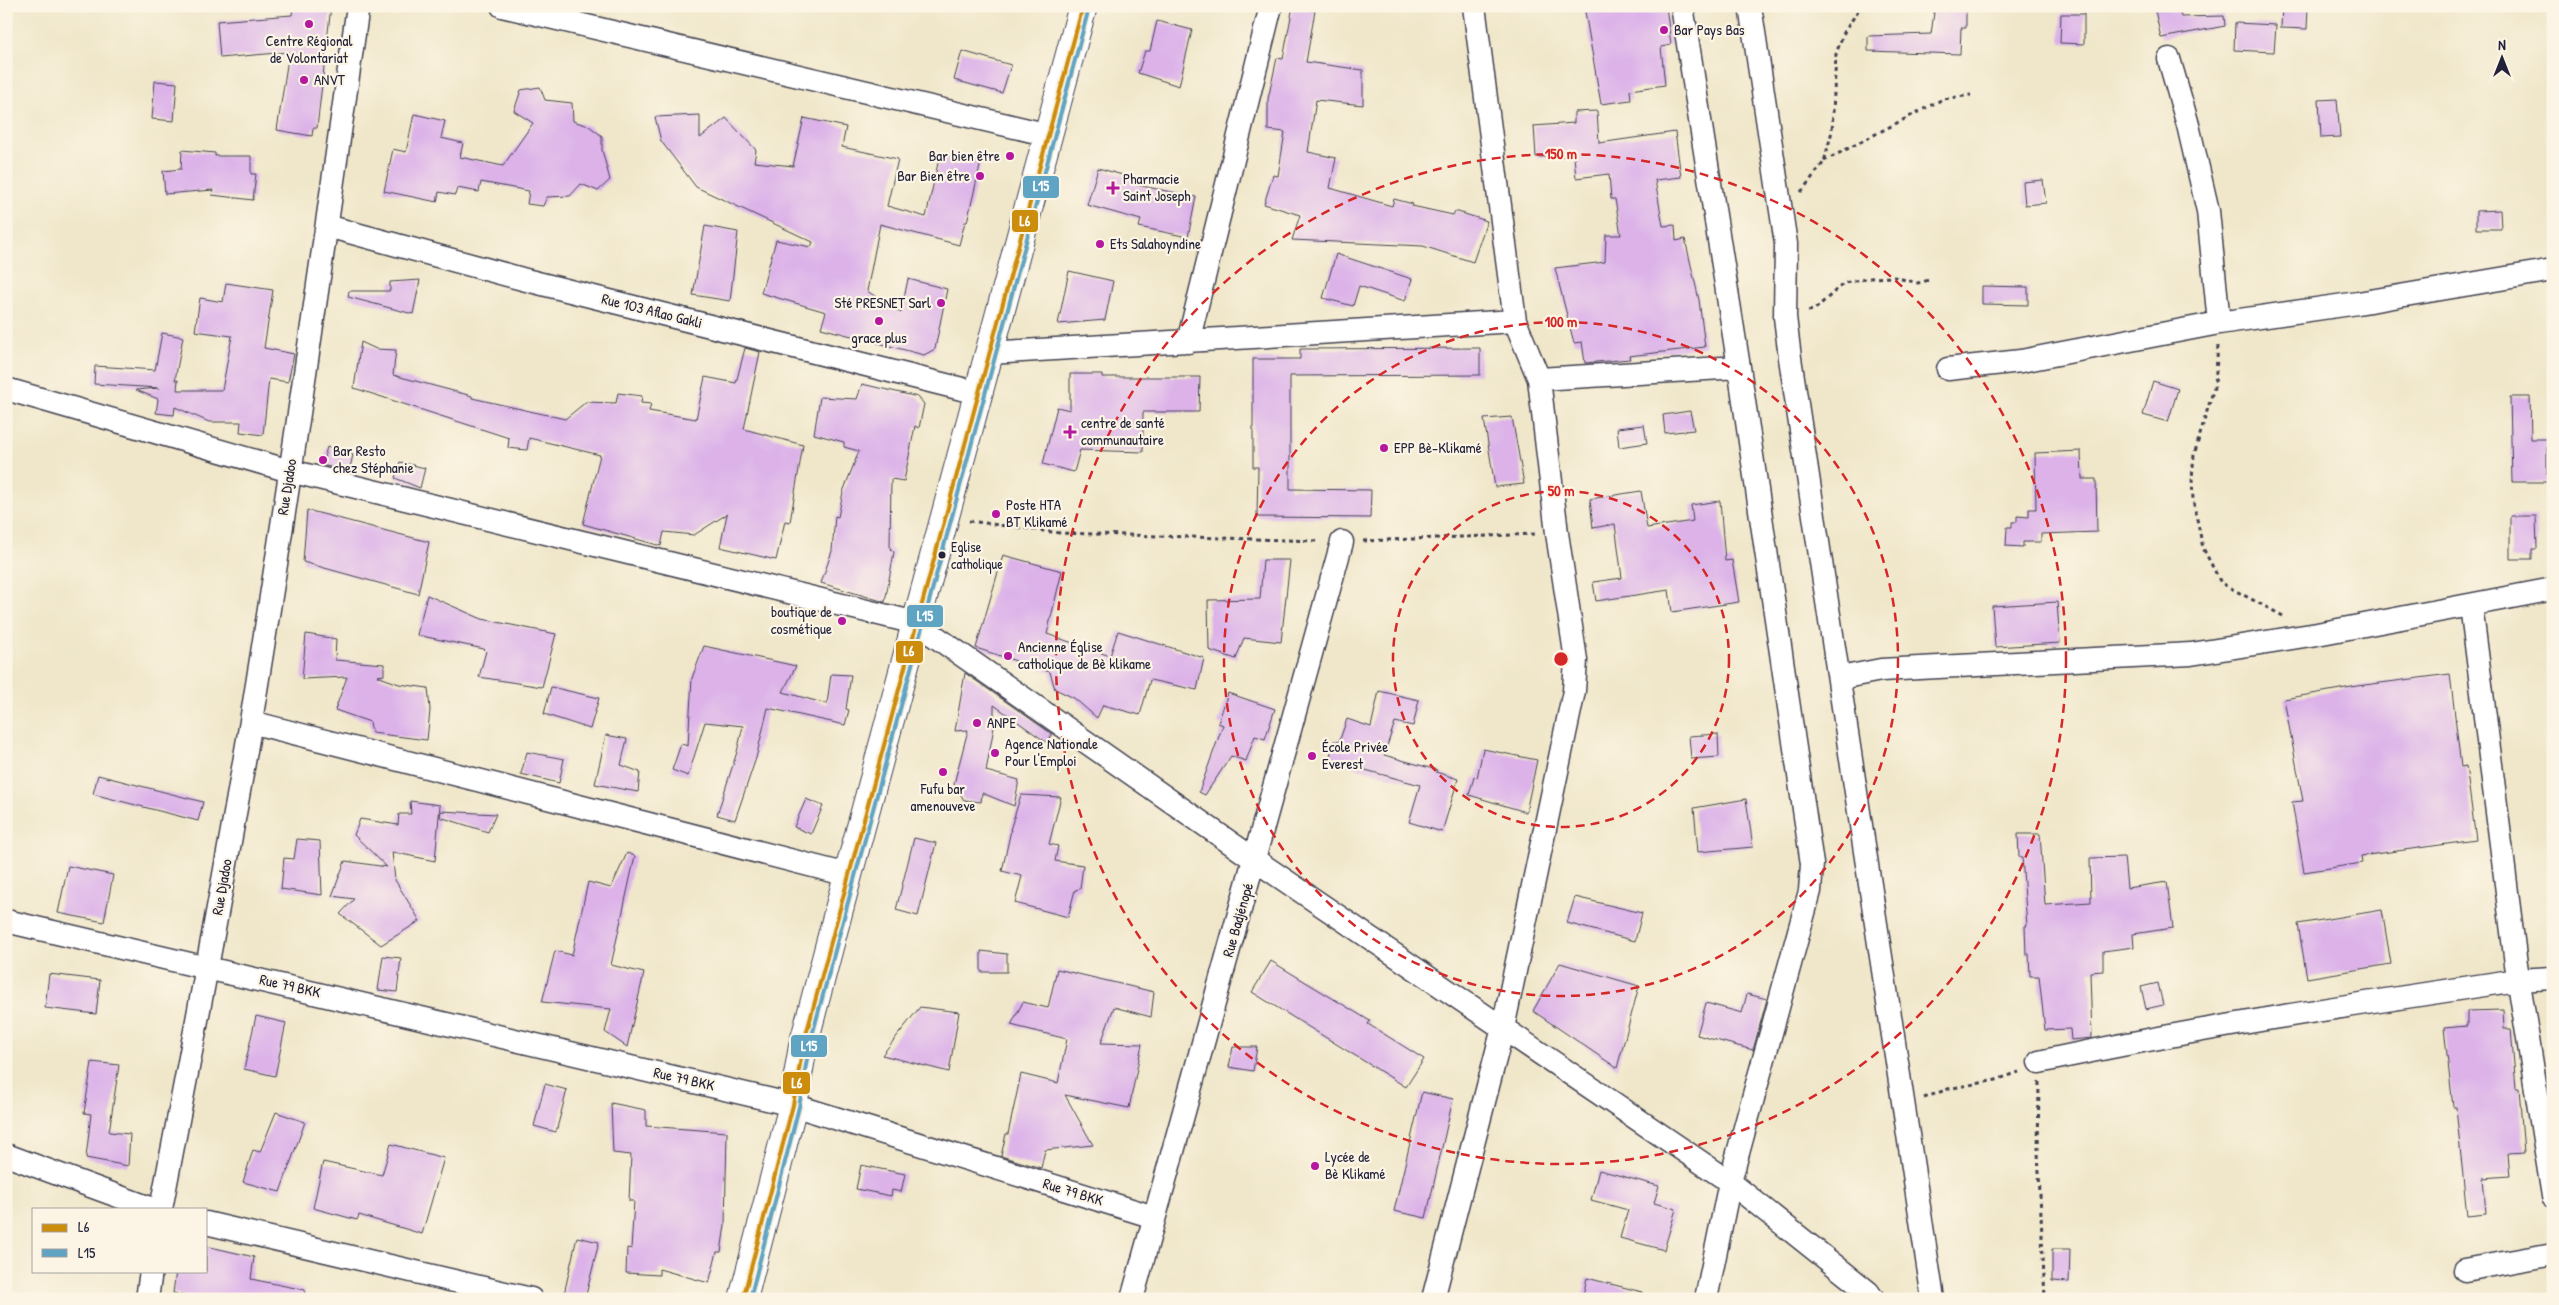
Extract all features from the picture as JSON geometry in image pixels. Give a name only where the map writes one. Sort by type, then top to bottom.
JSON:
[{"type":"main road","points":[[743,1299],[793,1105],[803,1046],[943,517],[1083,6]]},
{"type":"street","name":"Rue Djadoo","points":[[161,1208],[208,967],[251,722],[327,226],[358,6]]},
{"type":"street","points":[[502,6],[1049,135]]},
{"type":"street","points":[[1188,342],[1271,6]]},
{"type":"street","points":[[1433,1299],[1503,1028],[1574,691],[1576,660],[1557,533],[1539,379],[1515,321],[1474,6]]},
{"type":"street","points":[[1682,6],[1739,367],[1812,864],[1812,877],[1730,1182],[1706,1299]]},
{"type":"street","points":[[1750,6],[1786,244],[1785,317],[1790,358],[1933,1299]]},
{"type":"street","points":[[2169,60],[2188,125],[2208,211],[2219,323]]},
{"type":"street","name":"Rue 1O3 Aflao Gakli","points":[[327,226],[526,280],[978,392]]},
{"type":"street","points":[[1948,369],[2021,361],[2219,323],[2358,303],[2553,270]]},
{"type":"street","points":[[989,353],[1515,321]]},
{"type":"street","points":[[1539,379],[1739,367]]},
{"type":"street","points":[[6,389],[290,471],[916,623],[1254,860],[1730,1182],[1868,1292],[1873,1299]]},
{"type":"street","name":"Rue Badjénopé","points":[[1132,1299],[1342,542]]},
{"type":"street","points":[[1840,678],[1881,670],[2191,654],[2317,634],[2553,589]]},
{"type":"street","points":[[2471,605],[2518,980],[2553,1196]]},
{"type":"street","points":[[251,722],[848,875]]},
{"type":"street","name":"Rue 79 BKK","points":[[6,921],[793,1105],[1154,1217]]},
{"type":"street","points":[[2039,1062],[2311,1010],[2518,980],[2553,978]]},
{"type":"street","points":[[6,1155],[150,1208]]},
{"type":"street","points":[[208,1223],[530,1299]]},
{"type":"street","points":[[2465,1270],[2553,1254]]},
{"type":"street","points":[[147,1299],[151,1272]]},
{"type":"path","points":[[1797,198],[1824,162],[1832,131],[1836,54],[1842,34],[1861,6]]},
{"type":"path","points":[[1824,162],[1943,99],[1971,95]]},
{"type":"path","points":[[1785,317],[1814,310],[1844,283],[1870,278],[1894,277],[1918,283],[1929,280]]},
{"type":"path","points":[[2219,323],[2215,384],[2194,455],[2192,478],[2193,500],[2203,548],[2221,583],[2317,634]]},
{"type":"path","points":[[943,517],[1060,533],[1342,542],[1557,533]]},
{"type":"path","points":[[1903,1105],[1948,1089],[2016,1074],[2039,1062],[2038,1152],[2045,1299]]},
{"type":"building","points":[[293,6],[331,6],[317,128],[313,128],[312,136],[277,130],[289,52],[220,58],[217,21],[292,15]]},
{"type":"building","points":[[1293,6],[1315,11],[1306,62],[1363,70],[1363,105],[1316,100],[1308,152],[1336,158],[1330,188],[1392,206],[1394,199],[1413,204],[1412,206],[1453,215],[1455,211],[1487,221],[1473,262],[1423,246],[1292,240],[1300,215],[1264,204],[1273,175],[1278,176],[1285,132],[1268,130],[1268,99],[1277,58],[1283,59]]},
{"type":"building","points":[[1584,6],[1666,6],[1671,45],[1661,47],[1665,85],[1630,90],[1631,100],[1601,104]]},
{"type":"building","points":[[1935,6],[1966,6],[1966,28],[1961,28],[1960,54],[1868,51],[1868,36],[1931,34]]},
{"type":"building","points":[[2154,6],[2179,6],[2181,17],[2224,16],[2225,26],[2161,38]]},
{"type":"building","points":[[2282,6],[2308,6],[2307,29],[2281,28]]},
{"type":"building","points":[[2061,14],[2084,14],[2084,44],[2060,43]]},
{"type":"building","points":[[1157,21],[1192,30],[1179,86],[1138,73],[1145,51],[1150,51]]},
{"type":"building","points":[[2235,23],[2276,25],[2274,52],[2234,50]]},
{"type":"building","points":[[962,51],[1011,65],[1002,93],[954,80]]},
{"type":"building","points":[[155,81],[177,83],[174,121],[152,119]]},
{"type":"building","points":[[540,87],[545,100],[572,103],[573,121],[589,126],[602,136],[602,150],[610,180],[598,191],[581,184],[570,196],[547,197],[543,206],[527,204],[529,191],[481,182],[479,192],[457,188],[455,195],[439,192],[437,202],[384,191],[393,149],[406,152],[414,114],[445,121],[441,138],[463,143],[460,157],[503,166],[533,123],[514,111],[521,90]]},
{"type":"building","points":[[2337,99],[2340,137],[2321,138],[2319,100]]},
{"type":"building","points":[[1597,111],[1599,143],[1675,132],[1681,177],[1655,180],[1663,226],[1675,225],[1676,241],[1685,239],[1699,300],[1705,347],[1629,356],[1630,359],[1585,363],[1582,342],[1574,343],[1555,268],[1605,262],[1606,235],[1621,235],[1615,199],[1611,199],[1609,174],[1576,178],[1574,156],[1536,157],[1534,126],[1574,123],[1574,112]]},
{"type":"building","points":[[700,115],[700,138],[726,118],[756,150],[754,162],[793,166],[804,118],[846,127],[842,147],[898,159],[887,206],[926,217],[940,154],[981,162],[967,222],[965,222],[959,245],[880,224],[867,291],[901,313],[908,279],[947,289],[935,349],[924,355],[821,328],[826,312],[761,293],[776,240],[811,247],[813,242],[696,187],[661,141],[655,117]]},
{"type":"building","points":[[182,150],[215,153],[215,156],[251,156],[251,174],[256,174],[253,200],[212,195],[213,190],[165,194],[163,171],[181,169]]},
{"type":"building","points":[[1098,168],[1133,178],[1132,184],[1196,197],[1188,237],[1139,227],[1141,220],[1087,205]]},
{"type":"building","points":[[2043,180],[2046,203],[2025,205],[2023,182]]},
{"type":"building","points":[[2500,210],[2501,229],[2476,229],[2476,211]]},
{"type":"building","points":[[705,226],[738,232],[730,301],[693,295]]},
{"type":"building","points":[[1336,254],[1412,279],[1405,301],[1359,286],[1353,306],[1323,298]]},
{"type":"building","points":[[1069,271],[1113,281],[1105,320],[1058,324]]},
{"type":"building","points":[[420,280],[413,314],[348,297],[349,291],[390,291],[390,282]]},
{"type":"building","points":[[226,283],[273,290],[264,348],[294,354],[288,382],[269,379],[263,435],[240,432],[241,422],[209,422],[175,407],[174,415],[156,413],[158,399],[136,390],[159,388],[94,384],[95,366],[155,370],[162,333],[183,337],[175,380],[178,380],[177,390],[222,390],[232,336],[195,331],[200,298],[223,302]]},
{"type":"building","points":[[1982,286],[2028,287],[2028,305],[1982,304]]},
{"type":"building","points":[[361,342],[376,349],[396,350],[393,375],[472,396],[472,398],[565,419],[586,402],[616,403],[618,393],[642,396],[641,403],[651,404],[649,411],[696,419],[705,377],[736,383],[745,348],[760,352],[744,429],[803,445],[790,522],[785,521],[776,560],[720,547],[727,514],[694,535],[664,532],[661,546],[583,524],[600,455],[529,438],[527,450],[508,448],[509,438],[354,388]]},
{"type":"building","points":[[1480,348],[1480,375],[1290,376],[1290,489],[1371,490],[1370,518],[1257,517],[1258,467],[1253,467],[1253,359],[1300,359],[1300,349]]},
{"type":"building","points":[[1070,374],[1102,374],[1102,377],[1200,377],[1199,412],[1143,412],[1143,452],[1080,450],[1074,472],[1043,464],[1057,407],[1070,410]]},
{"type":"building","points":[[2153,381],[2178,389],[2168,422],[2143,415]]},
{"type":"building","points":[[862,384],[918,397],[924,404],[919,428],[915,426],[904,481],[891,479],[890,548],[894,552],[885,602],[821,583],[832,551],[835,516],[838,517],[843,492],[859,451],[844,447],[844,442],[814,434],[820,397],[857,399]]},
{"type":"building","points":[[2510,397],[2530,397],[2531,439],[2547,439],[2547,482],[2512,482]]},
{"type":"building","points":[[1690,411],[1694,430],[1665,433],[1663,415]]},
{"type":"building","points":[[1512,417],[1524,484],[1495,487],[1484,419]]},
{"type":"building","points":[[1644,425],[1647,443],[1619,447],[1617,428]]},
{"type":"building","points":[[327,447],[353,455],[349,472],[322,465]]},
{"type":"building","points":[[2081,451],[2082,479],[2096,479],[2097,532],[2041,534],[2041,542],[2023,542],[2023,547],[2006,546],[2007,527],[2012,527],[2012,522],[2017,522],[2017,516],[2029,517],[2029,509],[2036,509],[2035,453]]},
{"type":"building","points":[[400,462],[425,468],[420,488],[395,478]]},
{"type":"building","points":[[1641,491],[1647,528],[1693,521],[1691,505],[1720,501],[1725,561],[1732,560],[1739,602],[1672,612],[1669,590],[1596,601],[1593,582],[1622,578],[1615,524],[1593,528],[1590,499]]},
{"type":"building","points":[[307,510],[429,542],[418,594],[303,562]]},
{"type":"building","points":[[2510,516],[2536,516],[2537,549],[2532,549],[2532,559],[2510,559]]},
{"type":"building","points":[[1003,555],[1062,571],[1047,634],[1110,656],[1118,631],[1204,658],[1197,690],[1150,680],[1140,715],[1103,705],[1097,718],[1074,698],[1055,689],[1050,672],[976,648]]},
{"type":"building","points":[[1263,560],[1290,560],[1281,642],[1244,638],[1236,659],[1209,650],[1208,600],[1260,599]]},
{"type":"building","points":[[427,595],[482,619],[556,634],[542,687],[479,677],[486,651],[484,649],[417,635]]},
{"type":"building","points":[[2057,602],[2060,643],[1995,647],[1992,606]]},
{"type":"building","points":[[306,634],[336,639],[335,660],[384,664],[384,675],[377,676],[399,684],[428,688],[430,710],[427,740],[372,733],[370,722],[335,710],[347,677],[302,679]]},
{"type":"building","points":[[704,646],[796,666],[783,692],[827,704],[831,674],[851,675],[846,709],[849,710],[845,725],[768,708],[756,758],[735,820],[717,815],[737,752],[743,726],[705,722],[688,776],[672,770],[681,744],[688,746],[692,678]]},
{"type":"building","points":[[965,673],[1052,734],[1046,742],[994,705],[994,727],[986,771],[1019,780],[1014,806],[982,793],[981,802],[964,800],[954,784],[968,730],[955,731]]},
{"type":"building","points":[[2450,674],[2461,767],[2466,766],[2476,840],[2361,856],[2362,863],[2304,872],[2292,802],[2303,801],[2284,699],[2357,686]]},
{"type":"building","points":[[551,687],[599,698],[590,729],[544,714]]},
{"type":"building","points":[[1379,691],[1419,700],[1413,726],[1395,722],[1384,755],[1437,770],[1436,772],[1458,779],[1442,832],[1409,822],[1420,785],[1329,760],[1334,741],[1339,742],[1347,719],[1371,727]]},
{"type":"building","points":[[1228,693],[1275,709],[1265,739],[1255,736],[1246,761],[1231,756],[1205,795],[1199,792],[1223,725],[1218,723]]},
{"type":"building","points":[[1718,734],[1719,757],[1691,759],[1689,736]]},
{"type":"building","points":[[606,735],[627,739],[621,765],[640,772],[638,792],[595,784]]},
{"type":"building","points":[[1483,749],[1537,760],[1526,812],[1469,795],[1474,777],[1477,778]]},
{"type":"building","points":[[527,752],[564,759],[559,783],[521,774]]},
{"type":"building","points":[[98,775],[203,802],[198,821],[93,794]]},
{"type":"building","points":[[1021,795],[1061,797],[1049,844],[1058,846],[1055,861],[1083,865],[1080,889],[1075,890],[1068,917],[1015,903],[1022,876],[1002,871],[1010,830]]},
{"type":"building","points":[[806,799],[823,806],[811,834],[794,827]]},
{"type":"building","points":[[1746,799],[1753,847],[1698,852],[1694,808]]},
{"type":"building","points":[[410,801],[440,805],[435,861],[392,852],[395,880],[420,921],[381,945],[340,914],[354,899],[332,896],[345,861],[387,867],[354,835],[360,819],[398,825],[399,814],[411,814]]},
{"type":"building","points":[[441,811],[496,814],[488,832],[440,817]]},
{"type":"building","points":[[2018,834],[2040,834],[2045,905],[2091,902],[2090,858],[2124,857],[2127,888],[2167,882],[2173,928],[2133,934],[2134,947],[2103,951],[2103,971],[2090,972],[2092,1038],[2071,1040],[2070,1029],[2045,1030],[2039,976],[2030,976],[2029,954],[2026,954],[2025,926],[2027,926],[2022,857],[2019,857]]},
{"type":"building","points":[[914,838],[936,843],[918,916],[896,910]]},
{"type":"building","points":[[297,839],[320,841],[322,895],[281,889],[284,858],[294,859]]},
{"type":"building","points":[[627,853],[635,856],[611,965],[644,973],[627,1047],[605,1032],[611,1009],[542,1002],[555,951],[572,955],[588,882],[611,888]]},
{"type":"building","points":[[68,866],[113,875],[104,922],[58,913]]},
{"type":"building","points":[[1575,897],[1642,913],[1635,941],[1567,923]]},
{"type":"building","points":[[2382,910],[2391,964],[2307,978],[2298,924]]},
{"type":"building","points":[[981,951],[1007,954],[1007,972],[981,972]]},
{"type":"building","points":[[383,956],[401,958],[397,992],[378,990]]},
{"type":"building","points":[[1271,961],[1370,1021],[1368,1024],[1424,1059],[1406,1087],[1252,992]]},
{"type":"building","points":[[1560,963],[1639,986],[1617,1068],[1533,1011]]},
{"type":"building","points":[[1057,969],[1154,992],[1151,1017],[1114,1007],[1101,1043],[1142,1044],[1129,1108],[1065,1095],[1093,1145],[1045,1150],[1041,1168],[1001,1156],[1006,1134],[1008,1134],[1021,1074],[1058,1083],[1067,1039],[1011,1025],[1023,1002],[1048,1008]]},
{"type":"building","points":[[49,974],[100,980],[96,1014],[45,1008]]},
{"type":"building","points":[[2158,983],[2163,1005],[2146,1009],[2141,987]]},
{"type":"building","points":[[1747,994],[1767,999],[1753,1050],[1697,1035],[1706,1003],[1742,1013]]},
{"type":"building","points":[[920,1007],[959,1012],[949,1072],[882,1055]]},
{"type":"building","points":[[2503,1010],[2504,1029],[2511,1029],[2516,1088],[2519,1088],[2524,1153],[2508,1154],[2510,1176],[2483,1178],[2486,1214],[2467,1216],[2456,1107],[2453,1107],[2444,1028],[2467,1026],[2467,1011]]},
{"type":"building","points":[[256,1016],[286,1023],[275,1076],[244,1069]]},
{"type":"building","points":[[1233,1047],[1257,1047],[1253,1071],[1229,1067]]},
{"type":"building","points":[[92,1062],[119,1065],[109,1132],[130,1134],[128,1166],[86,1158],[91,1114],[84,1113]]},
{"type":"building","points":[[545,1084],[567,1090],[556,1132],[534,1126]]},
{"type":"building","points":[[1422,1092],[1453,1099],[1426,1218],[1394,1211]]},
{"type":"building","points":[[611,1103],[646,1110],[646,1126],[727,1132],[725,1225],[721,1252],[717,1252],[709,1283],[659,1269],[659,1275],[626,1273],[627,1248],[631,1249],[634,1201],[629,1201],[631,1155],[613,1153]]},
{"type":"building","points":[[276,1112],[305,1122],[280,1192],[243,1182],[253,1150],[260,1152]]},
{"type":"building","points":[[391,1144],[444,1158],[422,1234],[359,1215],[357,1220],[313,1208],[323,1162],[382,1175]]},
{"type":"building","points":[[861,1165],[905,1174],[901,1192],[892,1190],[891,1196],[856,1189]]},
{"type":"building","points":[[1599,1170],[1659,1186],[1654,1203],[1676,1209],[1664,1250],[1620,1238],[1628,1210],[1591,1200]]},
{"type":"building","points":[[577,1237],[599,1242],[585,1299],[564,1294]]},
{"type":"building","points":[[208,1246],[254,1257],[251,1279],[305,1290],[304,1299],[196,1299],[173,1293],[176,1272],[208,1272]]},
{"type":"building","points":[[2052,1249],[2070,1249],[2069,1282],[2052,1281]]},
{"type":"building","points":[[1587,1278],[1642,1292],[1641,1299],[1582,1299]]},
{"type":"transit line","name":"L6","points":[[743,1299],[793,1105],[803,1046],[1083,6]]},
{"type":"transit line","name":"L15","points":[[750,1299],[799,1107],[809,1047],[1089,8]]},
{"type":"place","name":"Centre Régional de Volontariat","points":[[309,24]]},
{"type":"place","name":"Bar Pays Bas","points":[[1664,30]]},
{"type":"place","name":"ANVT","points":[[304,80]]},
{"type":"place","name":"Bar bien être","points":[[1010,156]]},
{"type":"place","name":"Bar Bien être","points":[[980,176]]},
{"type":"place","name":"Pharmacie Saint Joseph","points":[[1113,188]]},
{"type":"place","name":"Ets Salahoyndine","points":[[1100,244]]},
{"type":"place","name":"Sté PRESNET Sarl","points":[[941,303]]},
{"type":"place","name":"grace plus","points":[[879,321]]},
{"type":"place","name":"centre de santé communautaire","points":[[1070,432]]},
{"type":"place","name":"EPP Bè-Klikamé","points":[[1384,448]]},
{"type":"place","name":"Bar Resto chez Stéphanie","points":[[323,460]]},
{"type":"place","name":"Poste HTA BT Klikamé","points":[[996,514]]},
{"type":"place","name":"Eglise catholique","points":[[942,555]]},
{"type":"place","name":"boutique de cosmétique","points":[[842,621]]},
{"type":"place","name":"Ancienne Église catholique de Bè klikame","points":[[1008,656]]},
{"type":"place","name":"ANPE","points":[[977,723]]},
{"type":"place","name":"Agence Nationale Pour l'Emploi","points":[[995,753]]},
{"type":"place","name":"École Privée Everest","points":[[1312,756]]},
{"type":"place","name":"Fufu bar amenouveve","points":[[943,772]]},
{"type":"place","name":"Lycée de Bè Klikamé","points":[[1315,1166]]}]
